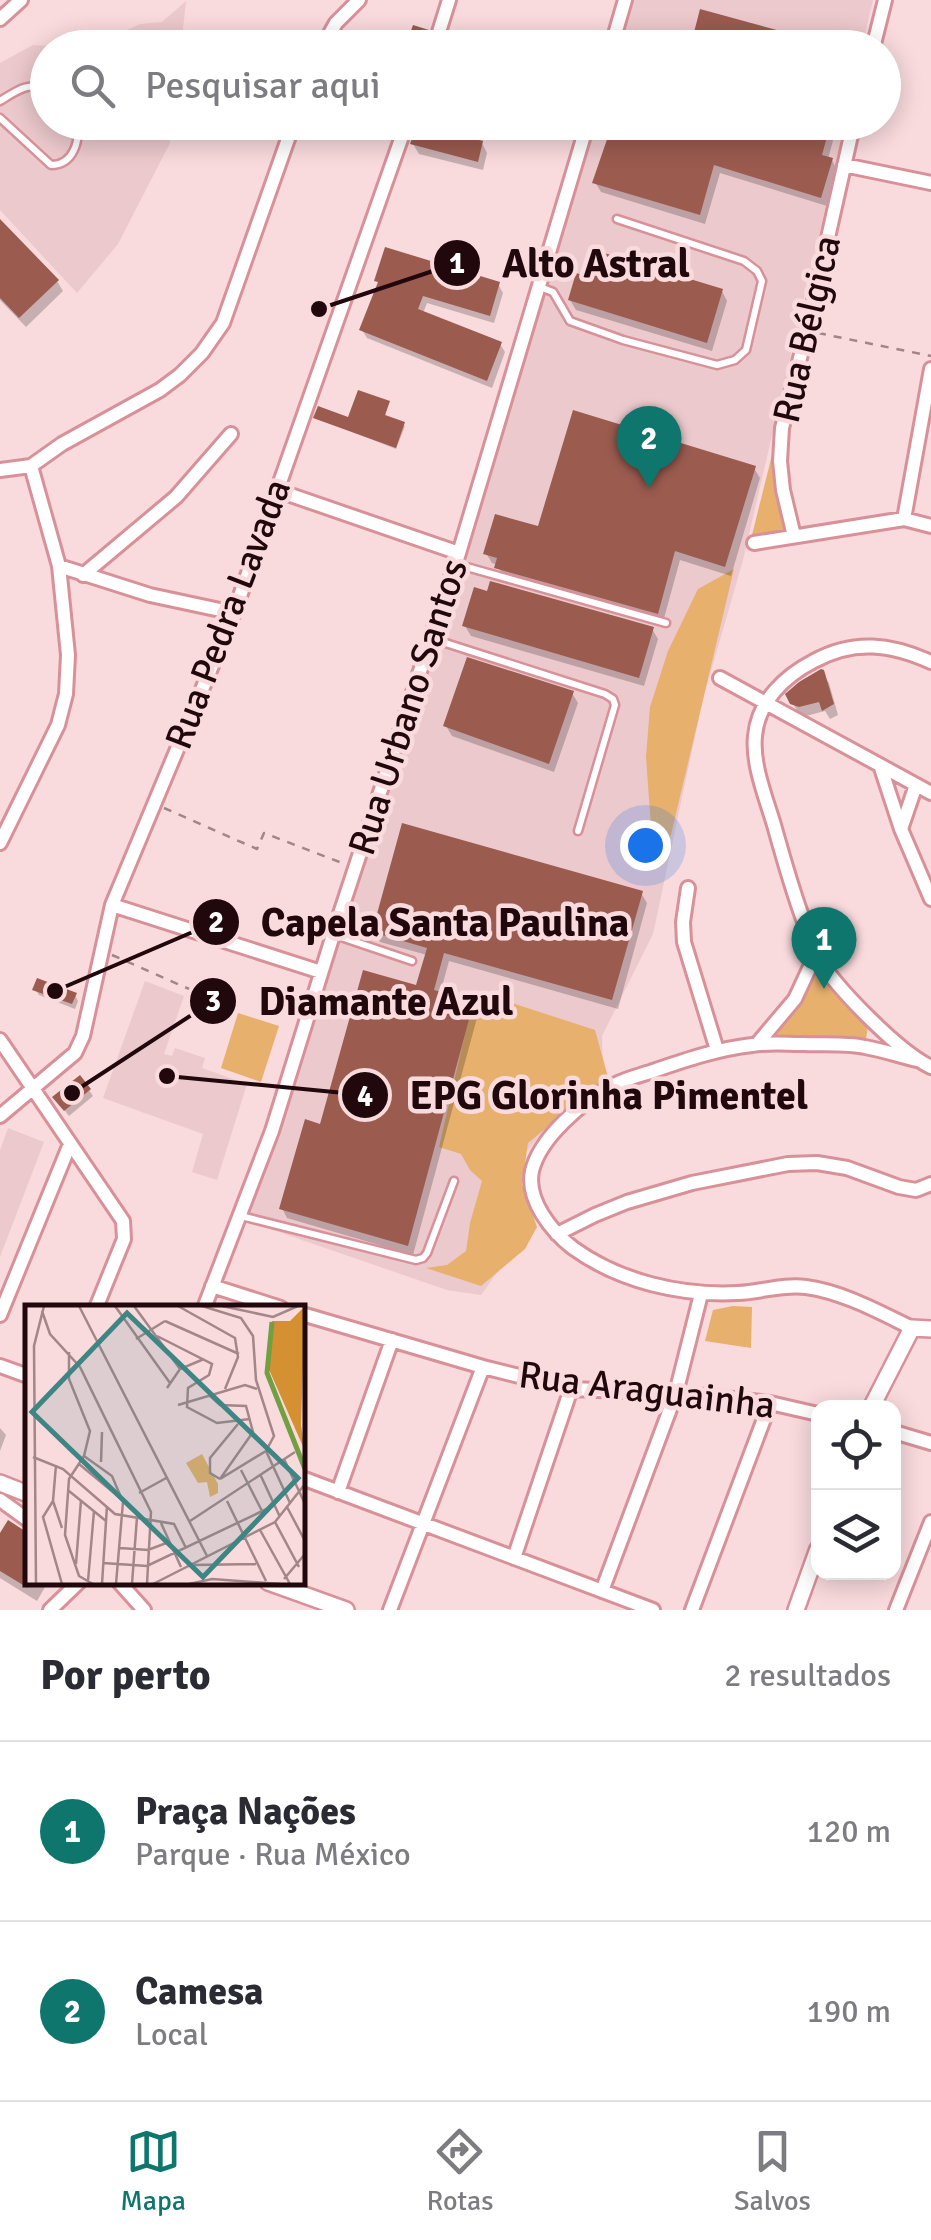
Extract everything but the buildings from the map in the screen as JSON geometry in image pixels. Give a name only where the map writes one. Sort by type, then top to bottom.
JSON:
[{"type":"street","points":[[0,20],[21,0]]},
{"type":"street","points":[[332,30],[359,0]]},
{"type":"street","points":[[440,30],[449,0]]},
{"type":"street","points":[[617,30],[626,0]]},
{"type":"street","points":[[878,30],[885,0]]},
{"type":"street","points":[[0,470],[30,466],[160,390],[202,352],[222,323],[288,140]]},
{"type":"street","name":"Rua Pedra Lavada","points":[[0,1116],[75,1053],[83,1036],[112,905],[234,614],[401,140]]},
{"type":"street","name":"Rua Urbano Santos","points":[[205,1305],[272,1131],[432,638],[583,140]]},
{"type":"street","name":"Rua Bélgica","points":[[794,536],[783,490],[782,428],[850,140]]},
{"type":"street","points":[[844,164],[931,182]]},
{"type":"street","points":[[904,519],[931,369]]},
{"type":"street","points":[[83,574],[176,496],[231,434]]},
{"type":"street","points":[[0,844],[58,725],[66,694],[68,655],[59,566],[30,466]]},
{"type":"street","points":[[276,490],[457,558]]},
{"type":"street","points":[[754,544],[904,519],[931,526]]},
{"type":"street","points":[[59,566],[150,595],[234,614]]},
{"type":"street","points":[[916,1060],[873,1020],[816,954],[795,898],[754,737],[778,685],[822,656],[850,648],[880,646],[904,650],[931,662]]},
{"type":"street","points":[[720,678],[931,792]]},
{"type":"street","points":[[880,764],[901,829],[931,899]]},
{"type":"street","points":[[901,829],[916,785]]},
{"type":"street","points":[[688,888],[682,922],[684,942],[717,1050]]},
{"type":"street","points":[[112,905],[322,972]]},
{"type":"street","points":[[757,1044],[794,999],[816,954]]},
{"type":"street","points":[[865,1046],[874,1034],[873,1020]]},
{"type":"street","points":[[0,1040],[123,1221],[124,1239],[97,1305]]},
{"type":"street","points":[[931,1068],[865,1046],[757,1044],[717,1050],[616,1084],[588,1100],[540,1154],[531,1174],[534,1197],[557,1234],[591,1259],[626,1276],[702,1294],[807,1287],[840,1296],[912,1328],[931,1329]]},
{"type":"street","points":[[0,1315],[6,1280],[70,1144]]},
{"type":"street","points":[[557,1234],[627,1202],[788,1164],[847,1168],[916,1190],[931,1184]]},
{"type":"street","points":[[212,1286],[272,1305]]},
{"type":"street","points":[[602,1590],[676,1393],[702,1294]]},
{"type":"street","name":"Rua Araguainha","points":[[305,1315],[484,1368],[571,1388],[770,1402],[811,1412]]},
{"type":"street","points":[[875,1400],[912,1328]]},
{"type":"street","points":[[338,1492],[392,1340]]},
{"type":"street","points":[[0,1366],[25,1375]]},
{"type":"street","points":[[390,1610],[484,1368]]},
{"type":"street","points":[[514,1558],[571,1388]]},
{"type":"street","points":[[692,1610],[770,1402]]},
{"type":"street","points":[[901,1434],[931,1443]]},
{"type":"street","points":[[305,1479],[654,1610]]},
{"type":"street","points":[[0,1483],[25,1493]]},
{"type":"street","points":[[0,1500],[25,1518]]},
{"type":"street","points":[[896,1610],[931,1522]]},
{"type":"street","points":[[796,1610],[811,1568]]},
{"type":"street","points":[[50,1610],[76,1585]]},
{"type":"street","points":[[124,1585],[144,1610]]},
{"type":"street","points":[[276,1585],[346,1610]]},
{"type":"lane","points":[[0,101],[30,86]]},
{"type":"lane","points":[[0,118],[51,165],[69,158],[77,140]]},
{"type":"lane","points":[[539,286],[553,292],[570,321],[623,340],[717,365],[735,360],[746,350],[762,281],[757,271],[724,253],[616,219]]},
{"type":"lane","points":[[457,558],[666,622]]},
{"type":"lane","points":[[432,638],[613,699],[578,831]]},
{"type":"lane","points":[[334,934],[412,961]]},
{"type":"lane","points":[[240,1216],[416,1260],[427,1254],[454,1181]]},
{"type":"path","points":[[807,331],[931,356]]},
{"type":"path","points":[[154,804],[257,849],[264,833],[356,868]]},
{"type":"path","points":[[102,951],[196,992]]},
{"type":"shaded area","points":[[634,0],[873,0],[866,30],[625,30]]},
{"type":"shaded area","points":[[186,1],[183,30],[127,30],[140,24],[162,22]]},
{"type":"shaded area","points":[[30,47],[30,140],[170,140],[118,244],[77,293],[0,210],[0,63]]},
{"type":"shaded area","points":[[590,140],[841,140],[743,560],[703,699],[653,934],[602,1036],[603,1077],[574,1095],[520,1159],[524,1235],[481,1295],[447,1290],[244,1220]]},
{"type":"shaded area","points":[[776,439],[774,487],[788,534],[751,539]]},
{"type":"shaded area","points":[[734,569],[665,860],[652,841],[646,757],[650,707],[668,651],[698,589]]},
{"type":"shaded area","points":[[820,968],[864,1015],[868,1026],[866,1039],[768,1039],[792,1016]]},
{"type":"shaded area","points":[[145,981],[184,996],[164,1054],[172,1056],[175,1048],[205,1058],[202,1068],[247,1084],[217,1180],[192,1172],[203,1134],[103,1098]]},
{"type":"shaded area","points":[[475,991],[595,1030],[608,1077],[528,1143],[522,1184],[537,1227],[525,1249],[481,1286],[426,1268],[447,1265],[466,1251],[482,1181],[461,1154],[439,1147]]},
{"type":"shaded area","points":[[238,1013],[279,1026],[261,1082],[221,1068]]},
{"type":"shaded area","points":[[8,1128],[44,1142],[0,1257],[0,1150]]},
{"type":"shaded area","points":[[752,1307],[751,1348],[705,1341],[713,1310]]},
{"type":"place","name":"Alto Astral","points":[[319,309]]},
{"type":"place","name":"Camesa","points":[[649,488]]},
{"type":"place","name":"Praça Nações","points":[[824,989]]},
{"type":"place","name":"Capela Santa Paulina","points":[[55,991]]},
{"type":"place","name":"EPG Glorinha Pimentel","points":[[167,1076]]},
{"type":"place","name":"Diamante Azul","points":[[72,1093]]}]
